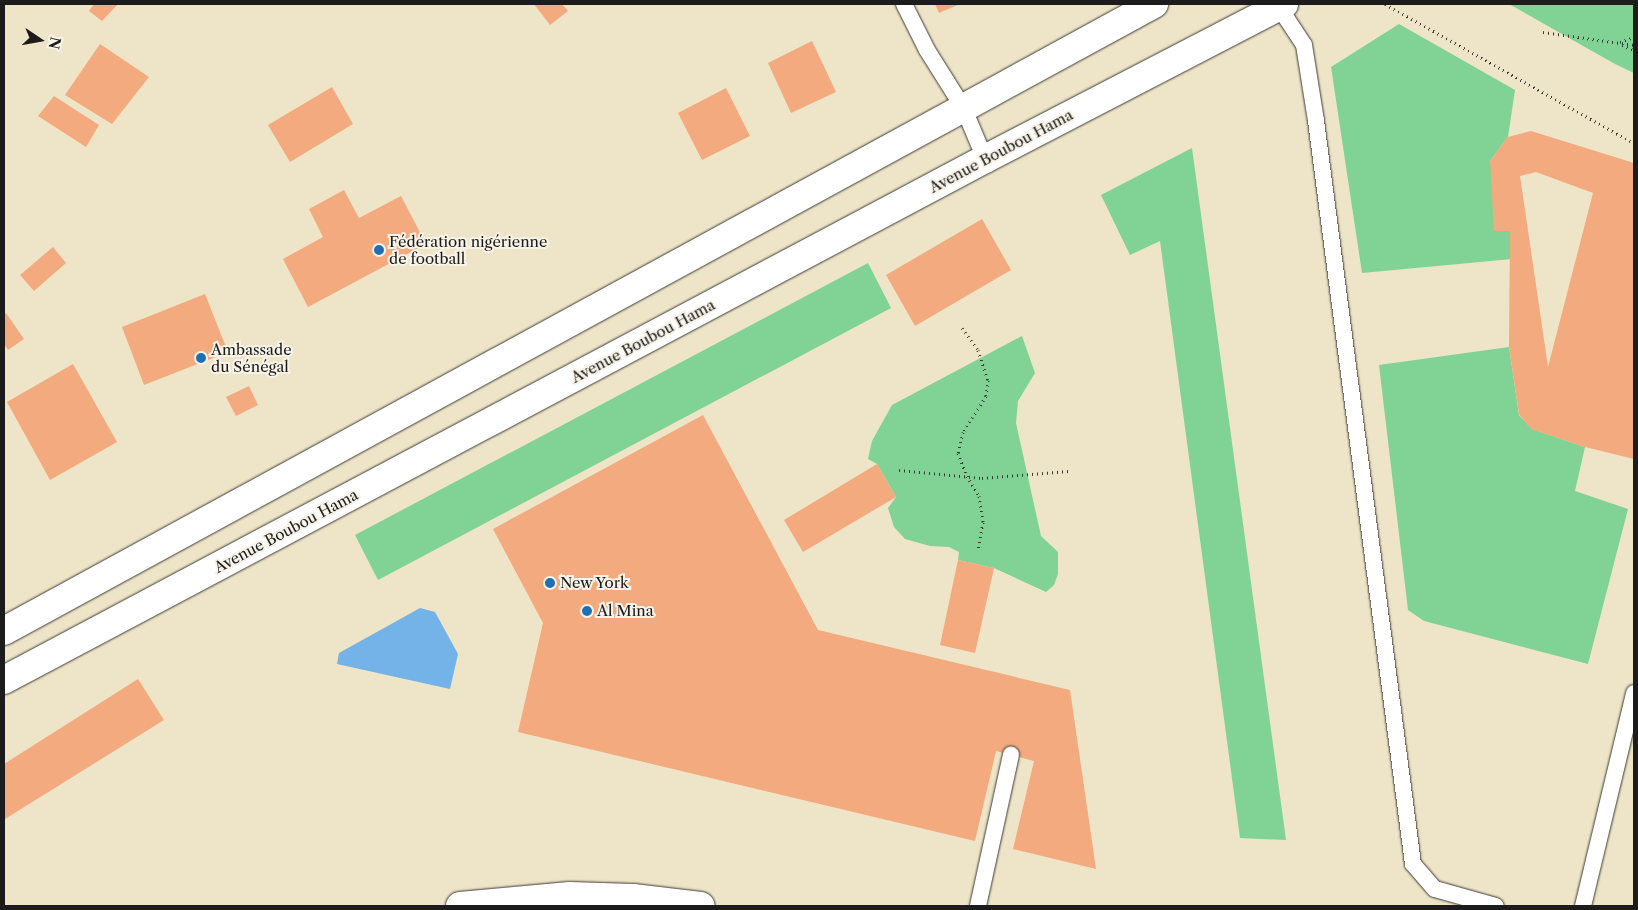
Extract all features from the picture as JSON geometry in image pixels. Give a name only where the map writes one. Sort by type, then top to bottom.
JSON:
[{"type":"main road","points":[[4,631],[1154,4]]},
{"type":"main road","name":"Avenue Boubou Hama","points":[[7,680],[985,159],[1280,5]]},
{"type":"main road","points":[[460,906],[633,898],[696,906]]},
{"type":"lane","points":[[904,4],[927,50],[964,109],[985,159]]},
{"type":"lane","points":[[1280,5],[1304,45],[1316,121],[1413,864],[1435,889],[1496,906]]},
{"type":"lane","points":[[1583,906],[1634,693]]},
{"type":"lane","points":[[978,906],[1011,755]]},
{"type":"path","points":[[1385,4],[1634,143]]},
{"type":"path","points":[[1543,32],[1634,45]]},
{"type":"path","points":[[1616,42],[1634,37]]},
{"type":"path","points":[[1616,42],[1634,50]]},
{"type":"path","points":[[962,328],[978,350],[988,380],[986,396],[963,432],[958,453],[967,476],[979,496],[984,522],[978,550]]},
{"type":"path","points":[[899,470],[982,478],[1069,471]]},
{"type":"green space","points":[[1509,4],[1634,4],[1634,73],[1615,64]]},
{"type":"green space","points":[[1399,24],[1515,90],[1508,137],[1490,161],[1510,231],[1512,259],[1362,273],[1331,67]]},
{"type":"green space","points":[[1192,148],[1286,840],[1240,838],[1160,241],[1130,255],[1101,195]]},
{"type":"green space","points":[[868,263],[891,308],[378,580],[355,535]]},
{"type":"green space","points":[[1022,336],[1035,373],[1018,401],[1016,423],[1041,536],[1058,552],[1058,574],[1054,585],[1046,592],[994,568],[958,560],[959,552],[949,547],[930,546],[905,539],[894,527],[888,508],[896,497],[877,464],[868,459],[872,441],[892,405]]},
{"type":"green space","points":[[1509,347],[1519,415],[1532,429],[1585,447],[1575,491],[1628,509],[1588,664],[1424,621],[1408,610],[1379,365]]},
{"type":"water","points":[[420,608],[435,612],[458,654],[450,689],[337,664],[339,653]]},
{"type":"building","points":[[94,4],[118,4],[102,21],[89,11]]},
{"type":"building","points":[[534,4],[562,4],[568,11],[550,25]]},
{"type":"building","points":[[935,4],[960,4],[939,13]]},
{"type":"building","points":[[812,41],[836,92],[791,113],[768,63]]},
{"type":"building","points":[[100,44],[149,77],[112,124],[65,95]]},
{"type":"building","points":[[332,87],[353,124],[290,162],[268,125]]},
{"type":"building","points":[[726,88],[750,136],[702,160],[678,113]]},
{"type":"building","points":[[54,96],[99,125],[86,147],[38,116]]},
{"type":"building","points":[[1531,131],[1634,163],[1634,459],[1585,447],[1531,429],[1519,414],[1509,347],[1510,231],[1494,231],[1490,161],[1508,137]],"holes":[[[1536,172],[1593,193],[1548,367],[1520,176]]]},
{"type":"building","points":[[344,190],[359,218],[401,196],[426,244],[308,307],[283,259],[323,237],[309,209]]},
{"type":"building","points":[[982,219],[1011,270],[915,326],[886,275]]},
{"type":"building","points":[[53,247],[66,263],[34,291],[20,275]]},
{"type":"building","points":[[205,294],[228,352],[144,385],[122,327]]},
{"type":"building","points":[[6,313],[24,339],[8,350],[4,344],[4,315]]},
{"type":"building","points":[[73,364],[117,442],[50,480],[7,402]]},
{"type":"building","points":[[249,386],[258,405],[236,416],[226,397]]},
{"type":"building","points":[[703,415],[818,630],[1070,690],[1096,869],[1013,849],[1034,761],[996,751],[975,841],[518,732],[543,623],[493,529]]},
{"type":"building","points":[[877,464],[896,497],[803,552],[784,520]]},
{"type":"building","points":[[958,560],[994,568],[975,653],[940,645]]},
{"type":"building","points":[[138,679],[164,720],[5,819],[4,764]]},
{"type":"place","name":"Fédération nigérienne de football","points":[[379,250]]},
{"type":"place","name":"Ambassade du Sénégal","points":[[201,358]]},
{"type":"place","name":"New York","points":[[550,583]]},
{"type":"place","name":"Al Mina","points":[[587,611]]}]
